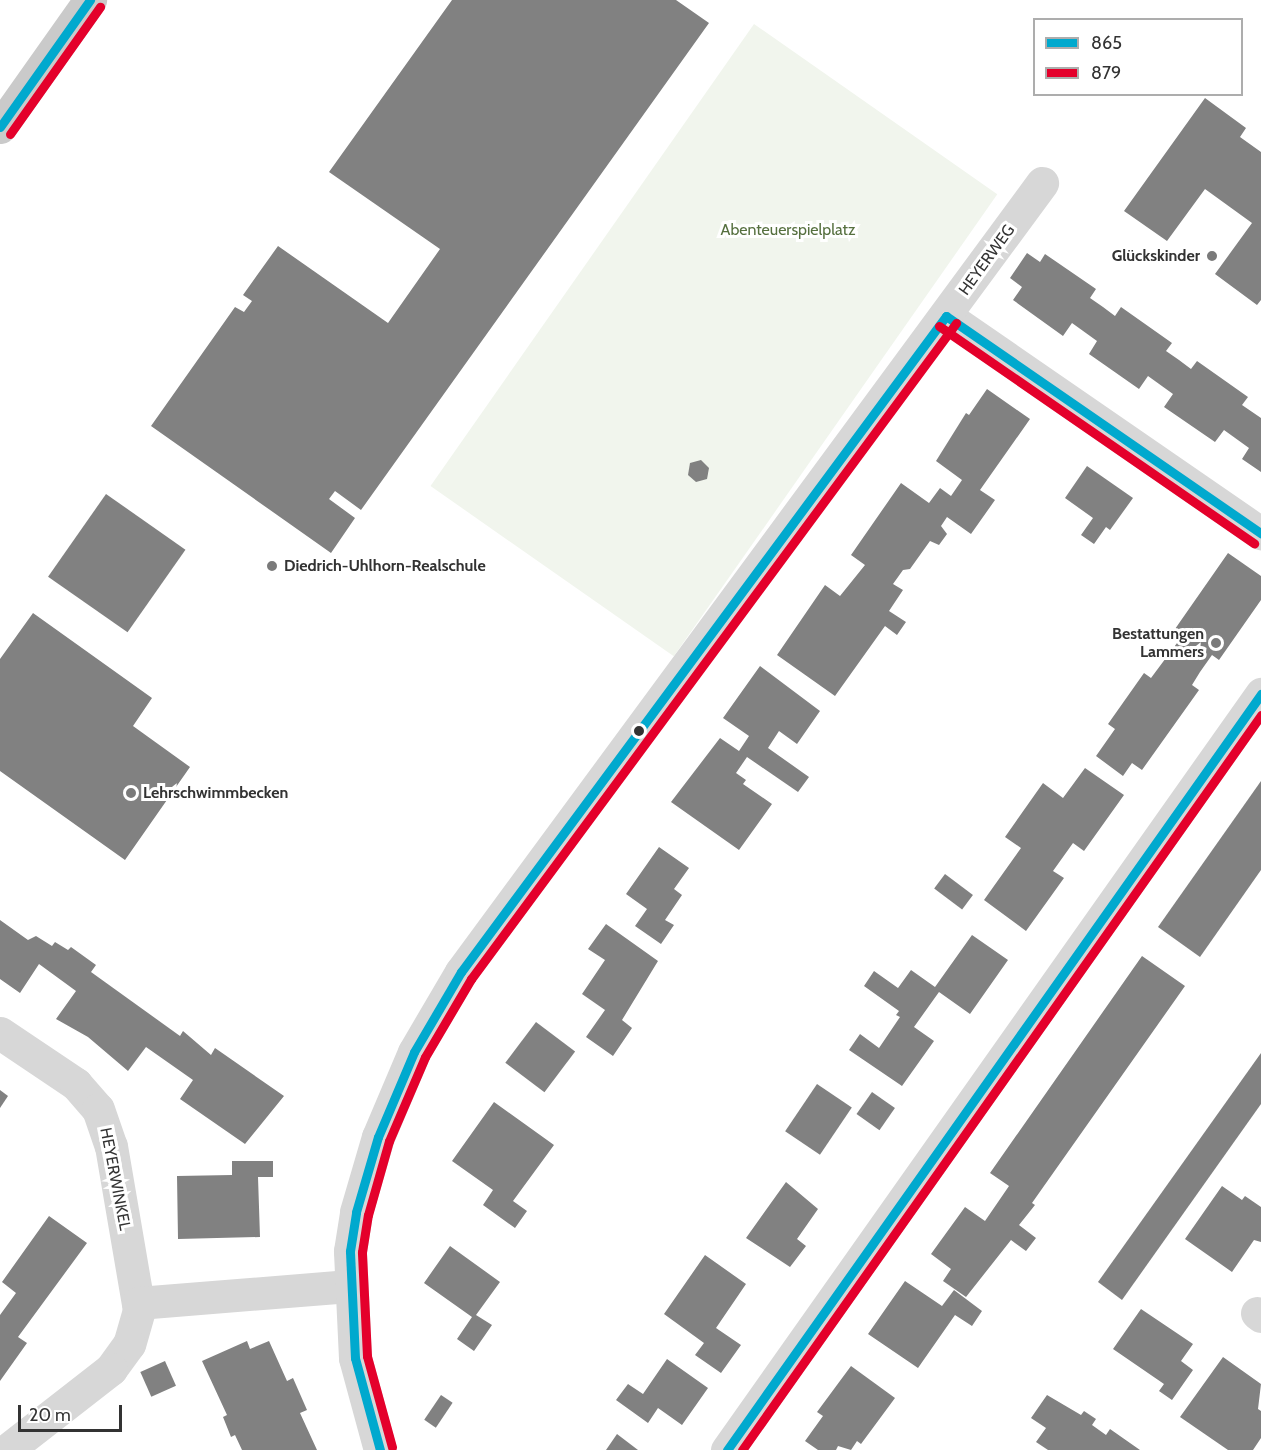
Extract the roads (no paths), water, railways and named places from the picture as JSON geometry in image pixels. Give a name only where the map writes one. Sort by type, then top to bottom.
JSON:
[{"type":"main road","points":[[0,127],[90,0]]},
{"type":"street","name":"HEYERWEG","points":[[380,1450],[361,1391],[349,1286],[352,1232],[378,1137],[414,1052],[446,994],[1042,183]]},
{"type":"street","points":[[946,316],[1261,533]]},
{"type":"street","points":[[727,1450],[1261,694]]},
{"type":"street","name":"HEYERWINKEL","points":[[0,1033],[76,1084],[98,1109],[111,1146],[138,1303],[132,1336],[111,1369],[7,1450]]},
{"type":"street","points":[[138,1303],[349,1286]]},
{"type":"place","name":"Glückskinder","points":[[1212,256]]},
{"type":"place","name":"Diedrich-Uhlhorn-Realschule","points":[[272,566]]},
{"type":"place","name":"Bestattungen Lammers","points":[[1216,643]]},
{"type":"place","name":"Lehrschwimmbecken","points":[[131,793]]},
{"type":"park label","name":"Abenteuerspielplatz","points":[[788,230]]}]
